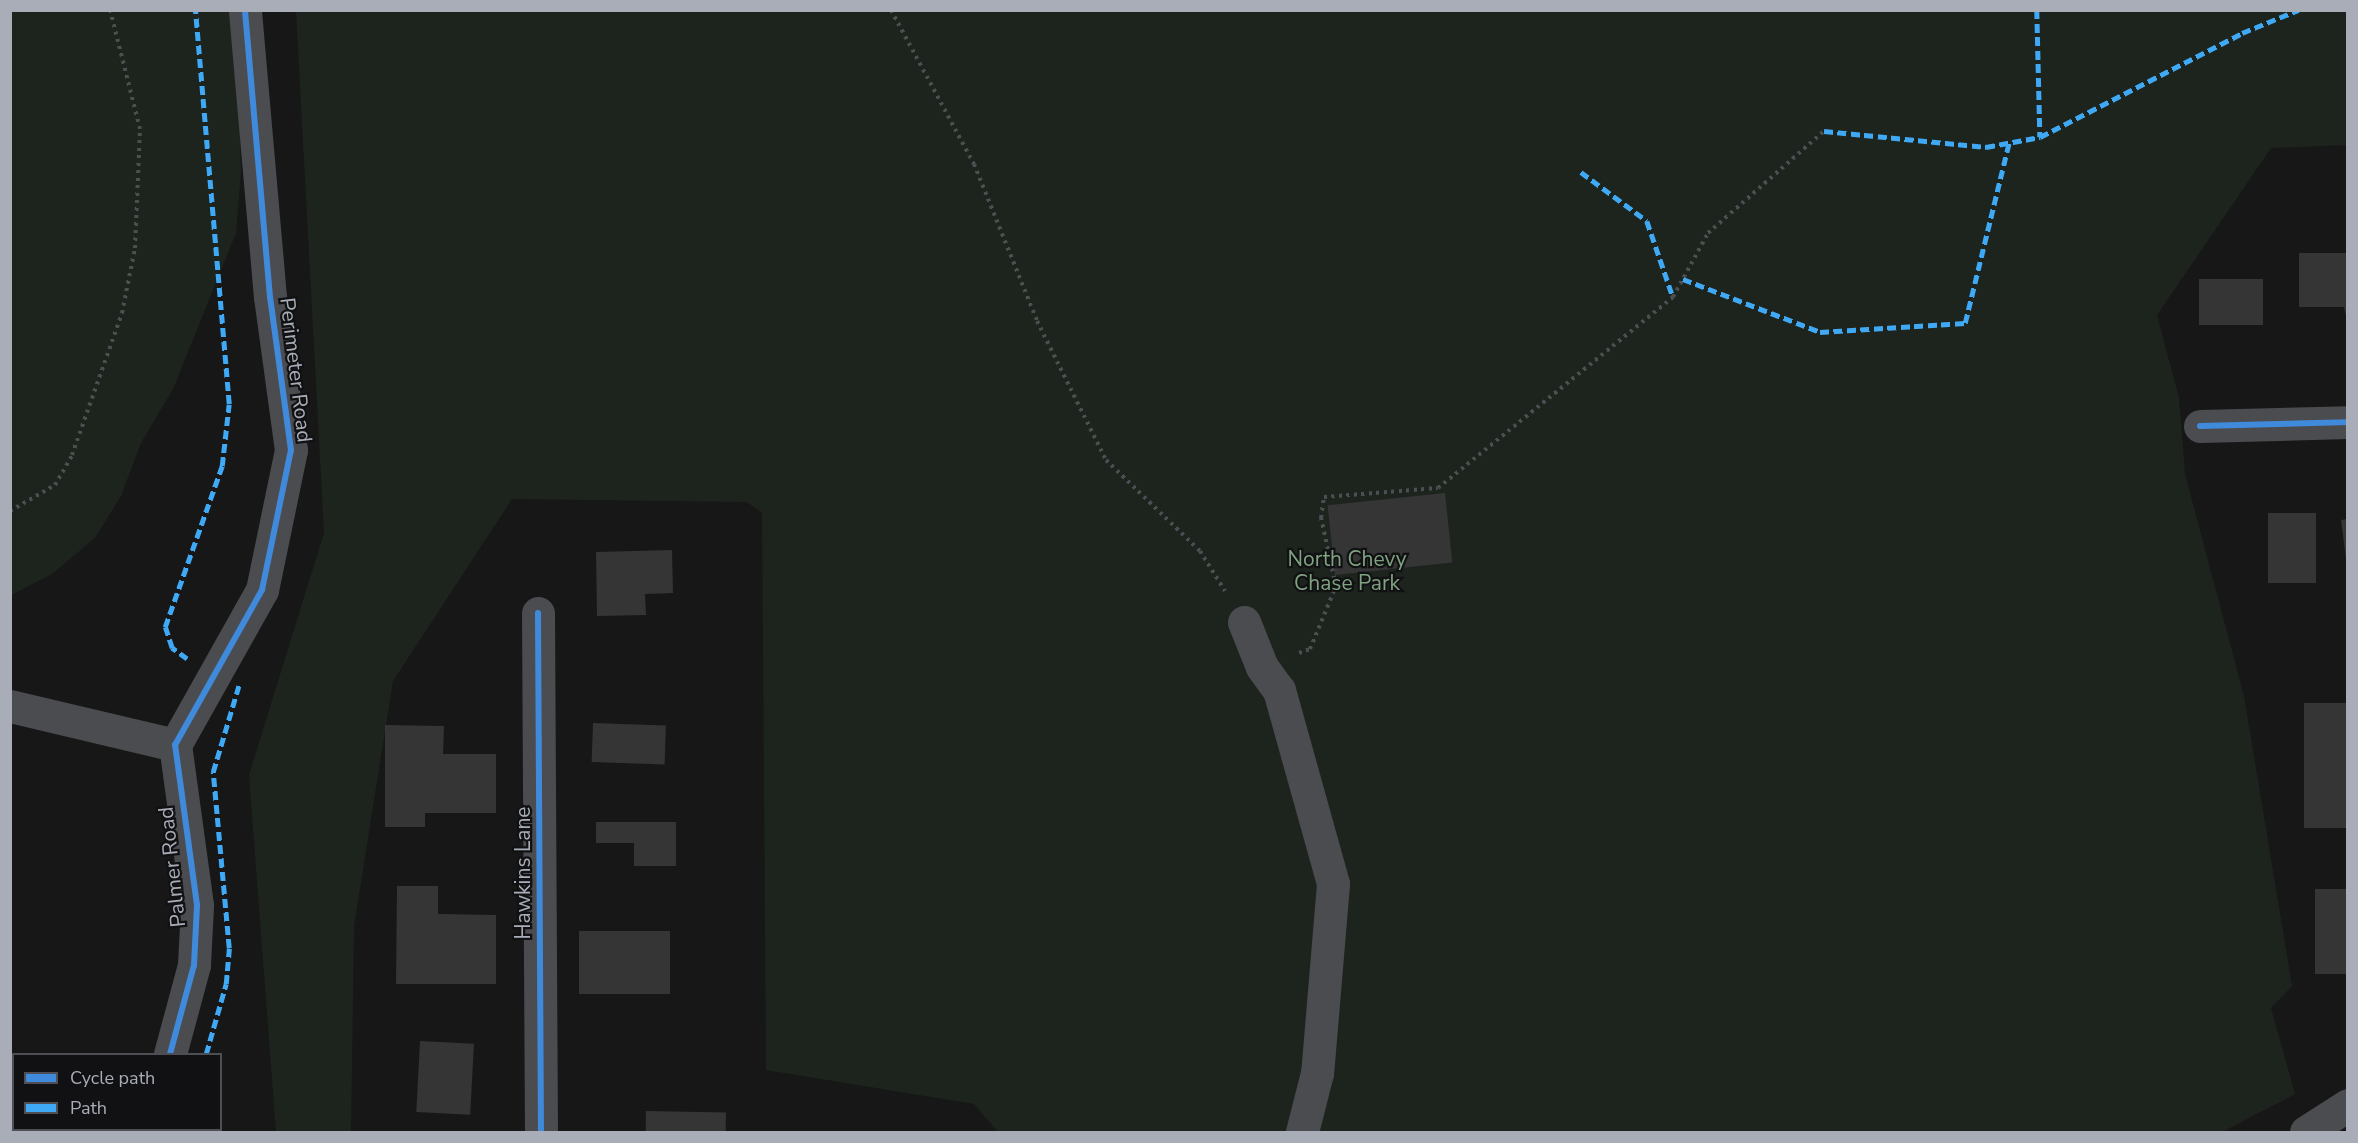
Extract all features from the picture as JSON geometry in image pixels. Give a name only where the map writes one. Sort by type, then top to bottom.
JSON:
[{"type":"street","name":"Perimeter Road","points":[[176,745],[262,590],[291,450],[267,274],[245,10]]},
{"type":"street","points":[[2200,426],[2348,422]]},
{"type":"street","name":"Hawkins Lane","points":[[538,613],[542,1132]]},
{"type":"street","points":[[1244,622],[1262,667],[1279,690],[1334,884],[1317,1073],[1302,1132]]},
{"type":"street","points":[[10,706],[176,745]]},
{"type":"street","name":"Palmer Road","points":[[170,1053],[194,965],[197,905],[176,745]]},
{"type":"street","points":[[2306,1132],[2348,1105]]},
{"type":"path","points":[[10,511],[55,485],[72,455],[125,302],[141,190],[140,129],[110,10]]},
{"type":"path","points":[[891,10],[974,164],[1037,321],[1106,460],[1200,551],[1244,622]]},
{"type":"path","points":[[1262,667],[1310,649],[1336,586],[1321,518],[1324,497],[1438,488],[1673,297],[1708,233],[1824,130]]},
{"type":"green space","points":[[10,11],[237,11],[241,173],[236,233],[173,389],[141,443],[121,496],[95,538],[52,574],[11,595]]},
{"type":"green space","name":"North Chevy Chase Park","points":[[296,11],[2347,11],[2347,145],[2271,148],[2157,315],[2179,398],[2185,474],[2244,696],[2292,986],[2271,1008],[2295,1094],[2222,1132],[998,1132],[974,1104],[766,1070],[762,513],[747,502],[512,499],[393,681],[354,926],[351,1132],[276,1132],[249,775],[324,533]]},
{"type":"building","points":[[2299,253],[2348,253],[2348,325],[2344,307],[2299,307]]},
{"type":"building","points":[[2199,279],[2263,279],[2263,325],[2199,325]]},
{"type":"building","points":[[1445,493],[1452,563],[1335,575],[1328,505]]},
{"type":"building","points":[[2268,513],[2316,513],[2316,583],[2268,583]]},
{"type":"building","points":[[2348,519],[2348,559],[2346,559],[2341,520]]},
{"type":"building","points":[[672,550],[673,593],[645,594],[646,615],[597,616],[596,552]]},
{"type":"building","points":[[2304,703],[2348,703],[2348,828],[2304,828]]},
{"type":"building","points":[[593,723],[666,726],[665,765],[592,762]]},
{"type":"building","points":[[385,725],[444,726],[443,754],[496,754],[496,813],[425,813],[425,827],[385,827]]},
{"type":"building","points":[[596,822],[676,822],[676,866],[634,866],[634,843],[596,843]]},
{"type":"building","points":[[397,886],[438,886],[438,914],[496,915],[496,984],[396,984]]},
{"type":"building","points":[[2315,889],[2348,889],[2348,974],[2315,974]]},
{"type":"building","points":[[579,931],[670,931],[670,994],[579,994]]},
{"type":"building","points":[[420,1041],[474,1044],[470,1115],[416,1112]]},
{"type":"building","points":[[646,1111],[726,1112],[726,1132],[646,1132]]},
{"type":"marked path","points":[[187,659],[172,648],[165,627],[222,466],[229,404],[195,10]]},
{"type":"marked path","points":[[2037,10],[2040,137]]},
{"type":"marked path","points":[[1824,131],[1986,147],[2040,137],[2242,33],[2298,10]]},
{"type":"marked path","points":[[1683,279],[1820,332],[1965,323],[2009,143]]},
{"type":"marked path","points":[[1581,172],[1647,221],[1673,297]]},
{"type":"marked path","points":[[206,1053],[226,984],[229,948],[213,772],[239,685]]},
{"type":"cycle path","points":[[170,1053],[194,965],[197,905],[175,745],[262,590],[291,450],[270,297],[245,10]]},
{"type":"cycle path","points":[[2200,426],[2348,422]]},
{"type":"cycle path","points":[[538,613],[541,1132]]}]
